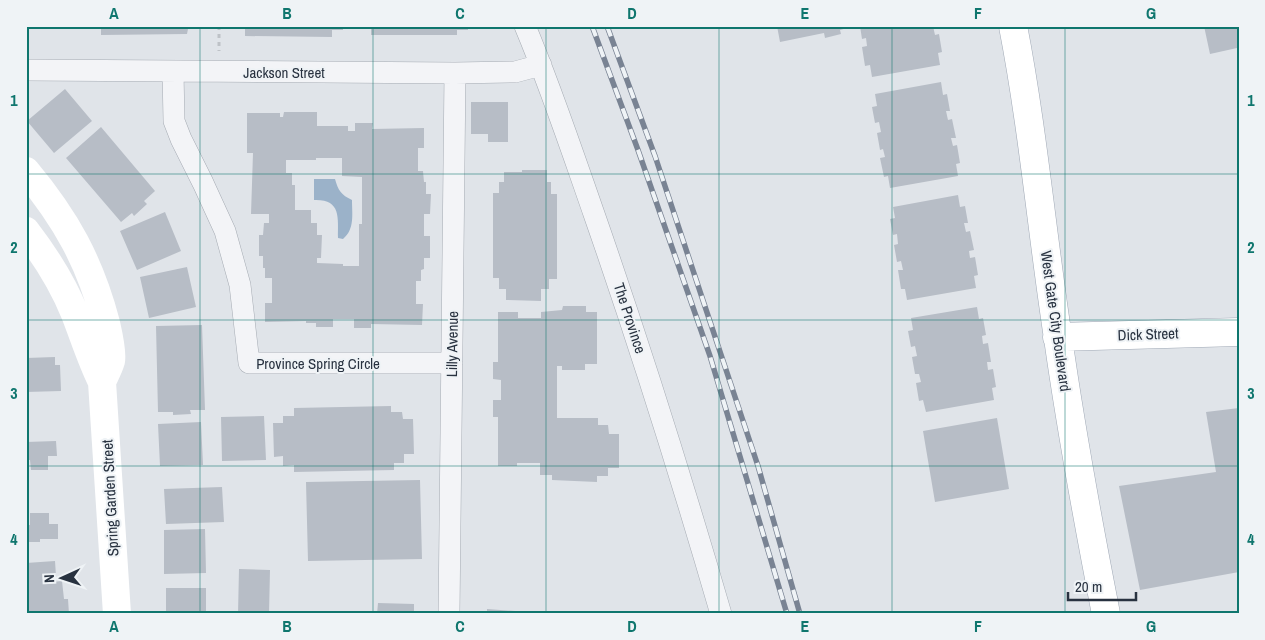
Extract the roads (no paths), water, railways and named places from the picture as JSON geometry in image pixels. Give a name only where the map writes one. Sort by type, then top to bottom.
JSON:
[{"type":"main road","name":"West Gate City Boulevard","points":[[1013,26],[1022,72],[1058,337],[1080,473],[1106,614]]},
{"type":"main road","name":"Spring Garden Street","points":[[26,171],[49,198],[75,240],[91,274],[108,332],[112,359],[102,382]]},
{"type":"main road","name":"Spring Garden Street","points":[[26,231],[48,259],[74,313],[90,357],[102,382],[117,614]]},
{"type":"main road","name":"Dick Street","points":[[1058,337],[1239,332]]},
{"type":"street","name":"The Province","points":[[525,26],[541,64],[628,311],[691,511],[721,614]]},
{"type":"street","name":"Jackson Street","points":[[26,70],[455,73],[516,72],[541,64]]},
{"type":"street","name":"Province Spring Circle","points":[[173,72],[174,121],[226,231],[240,285],[249,363],[452,363]]},
{"type":"street","name":"Lilly Avenue","points":[[449,614],[455,73]]},
{"type":"water","points":[[314,179],[335,179],[340,192],[352,200],[351,226],[343,239],[338,238],[338,216],[333,206],[323,200],[314,200]]},
{"type":"railway","points":[[592,26],[638,150],[710,356],[787,614]]},
{"type":"railway","points":[[607,26],[655,156],[758,466],[800,614]]}]
